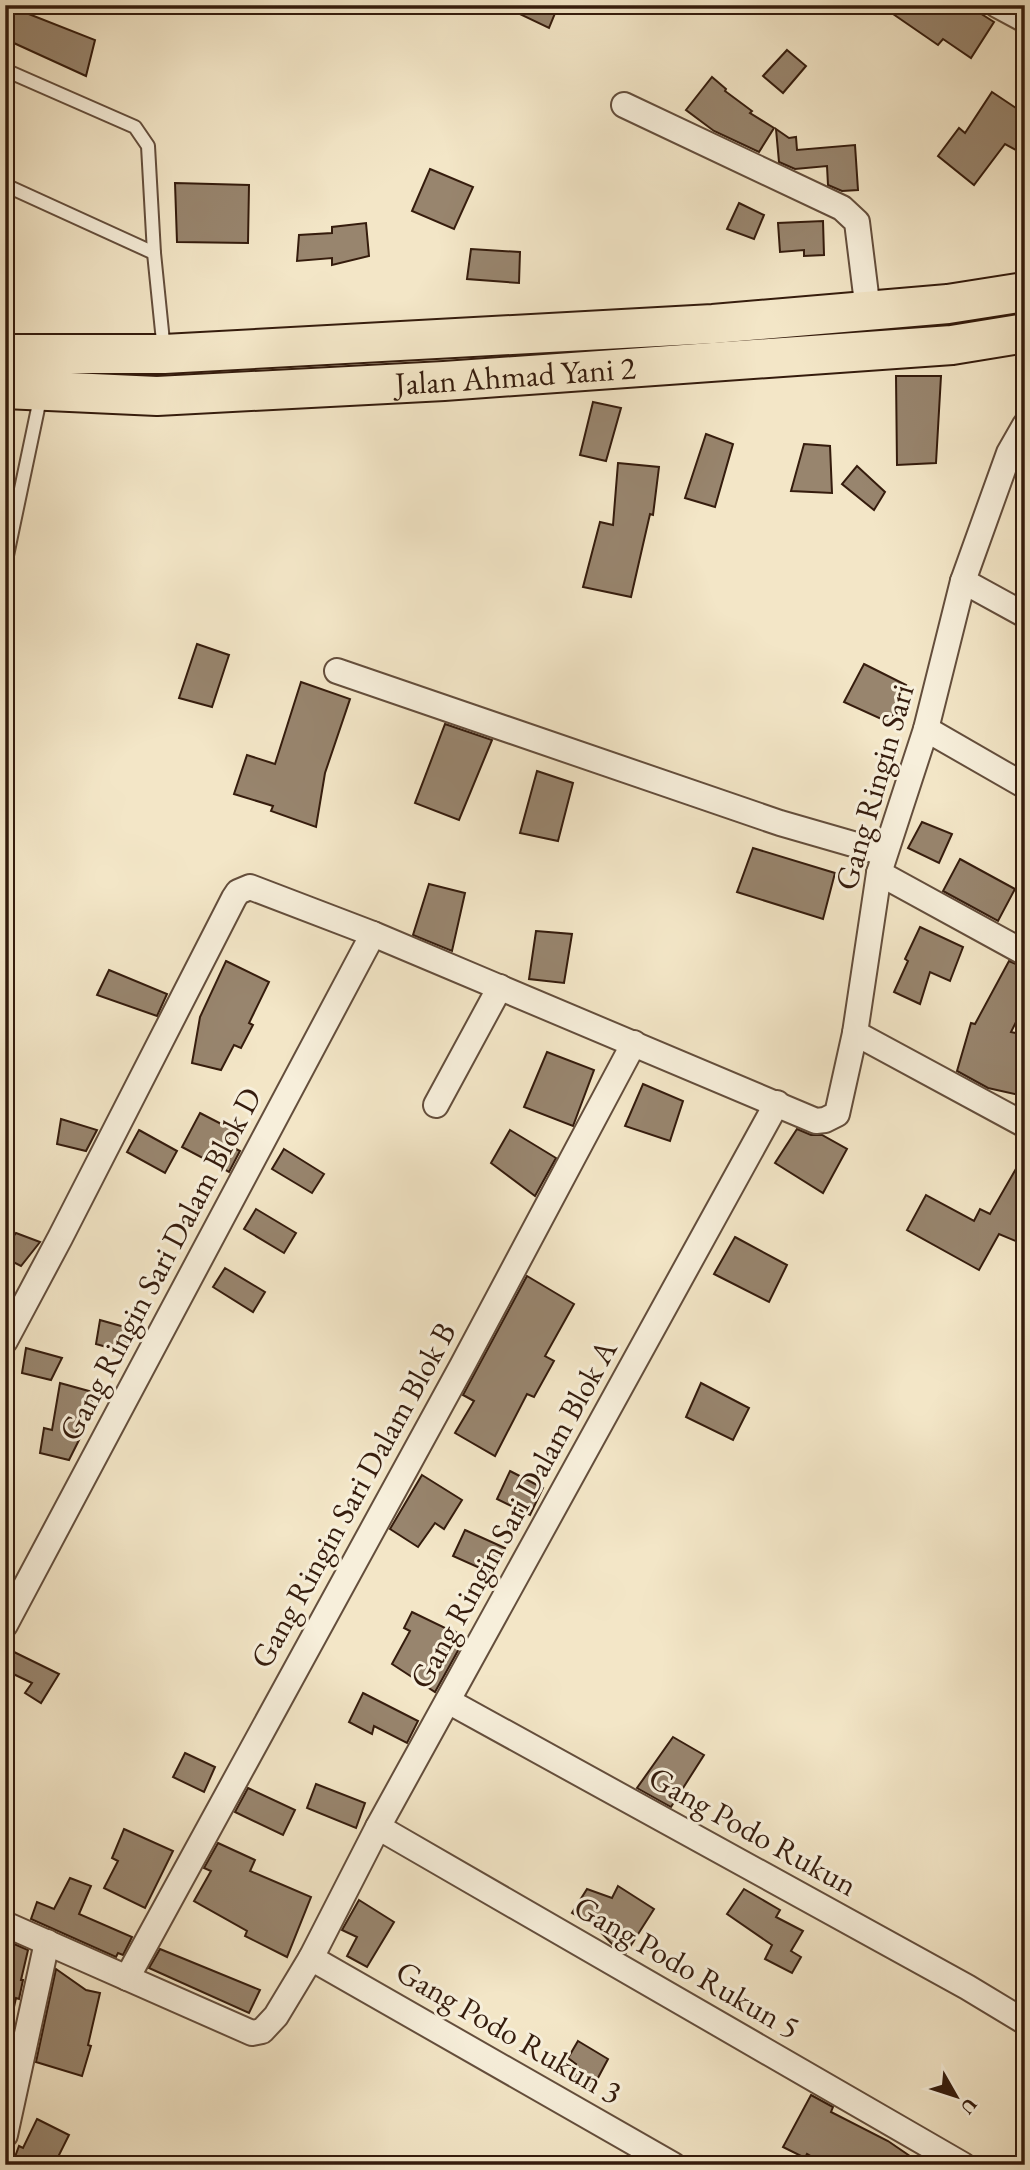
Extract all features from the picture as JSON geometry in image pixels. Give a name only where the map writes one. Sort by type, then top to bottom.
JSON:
[{"type":"highway","name":"Jalan Ahmad Yani 2","points":[[5,354],[164,354],[700,325],[948,304],[1025,292]]},
{"type":"highway","name":"Jalan Ahmad Yani 2","points":[[24,390],[157,396],[444,381],[952,345],[1025,333]]},
{"type":"street","points":[[997,5],[1025,20]]},
{"type":"street","points":[[624,105],[842,208],[858,222],[869,311]]},
{"type":"street","name":"Gang Ringin Sari","points":[[777,1103],[816,1121],[837,1114],[887,871],[968,584],[1009,453],[1025,425]]},
{"type":"street","points":[[968,584],[1025,615]]},
{"type":"street","points":[[337,671],[780,823],[887,871],[1025,953]]},
{"type":"street","points":[[926,729],[1025,786]]},
{"type":"street","points":[[5,1340],[234,898],[238,892],[250,887],[373,934],[777,1103]]},
{"type":"street","name":"Gang Ringin Sari Dalam Blok D","points":[[5,1625],[373,934]]},
{"type":"street","points":[[436,1105],[500,987]]},
{"type":"street","points":[[855,1033],[1025,1125]]},
{"type":"street","name":"Gang Ringin Sari Dalam Blok B","points":[[127,1978],[462,1366],[634,1043]]},
{"type":"street","name":"Gang Ringin Sari Dalam Blok A","points":[[127,1978],[252,2033],[262,2031],[276,2016],[311,1958],[378,1827],[777,1103]]},
{"type":"street","name":"Gang Podo Rukun","points":[[448,1701],[967,1987],[1025,2022]]},
{"type":"street","name":"Gang Podo Rukun 5","points":[[378,1827],[963,2165]]},
{"type":"street","points":[[5,1924],[127,1978]]},
{"type":"street","points":[[5,2135],[47,1942]]},
{"type":"street","name":"Gang Podo Rukun 3","points":[[311,1958],[673,2165]]},
{"type":"lane","points":[[5,70],[135,127],[142,135],[148,146],[154,253],[164,354]]},
{"type":"lane","points":[[5,185],[154,253]]},
{"type":"lane","points":[[5,565],[24,390]]},
{"type":"building","points":[[501,5],[547,5],[556,11],[549,28]]},
{"type":"building","points":[[880,5],[967,5],[994,22],[971,58],[943,39],[938,45]]},
{"type":"building","points":[[16,9],[95,40],[86,76],[5,39]]},
{"type":"building","points":[[787,50],[806,66],[783,93],[763,76]]},
{"type":"building","points":[[712,77],[725,91],[752,111],[750,113],[774,128],[759,152],[714,131],[686,110]]},
{"type":"building","points":[[992,92],[1025,114],[1025,155],[1005,144],[974,185],[938,156],[959,128],[965,133]]},
{"type":"building","points":[[776,129],[789,138],[796,137],[797,150],[855,145],[858,190],[842,191],[828,185],[827,166],[795,169],[779,162]]},
{"type":"building","points":[[430,169],[473,187],[454,229],[412,211]]},
{"type":"building","points":[[175,183],[249,185],[248,243],[177,242]]},
{"type":"building","points":[[739,203],[764,215],[754,239],[727,229]]},
{"type":"building","points":[[823,221],[824,255],[804,256],[804,250],[780,252],[778,223]]},
{"type":"building","points":[[366,223],[369,256],[332,265],[332,258],[297,261],[299,235],[332,233],[332,227]]},
{"type":"building","points":[[471,249],[520,252],[519,283],[467,279]]},
{"type":"building","points":[[896,376],[941,376],[936,463],[897,465]]},
{"type":"building","points":[[593,402],[621,408],[606,461],[580,455]]},
{"type":"building","points":[[706,434],[733,444],[715,507],[685,498]]},
{"type":"building","points":[[804,444],[830,446],[832,493],[791,491]]},
{"type":"building","points":[[618,463],[659,467],[653,515],[650,514],[631,597],[583,587],[600,522],[613,525]]},
{"type":"building","points":[[857,466],[885,492],[874,510],[842,484]]},
{"type":"building","points":[[197,644],[229,655],[212,707],[179,698]]},
{"type":"building","points":[[864,664],[906,685],[890,723],[844,702]]},
{"type":"building","points":[[301,682],[350,699],[325,773],[316,827],[271,811],[273,806],[234,794],[247,755],[275,764]]},
{"type":"building","points":[[445,724],[492,740],[459,820],[415,803]]},
{"type":"building","points":[[537,771],[573,783],[558,841],[520,833]]},
{"type":"building","points":[[922,822],[952,834],[939,863],[908,848]]},
{"type":"building","points":[[753,848],[835,873],[823,919],[737,892]]},
{"type":"building","points":[[960,859],[1015,889],[998,921],[943,891]]},
{"type":"building","points":[[429,884],[465,893],[452,951],[413,935]]},
{"type":"building","points":[[920,927],[963,947],[950,981],[930,972],[920,1004],[894,992]]},
{"type":"building","points":[[536,931],[572,934],[564,983],[529,979]]},
{"type":"building","points":[[226,961],[269,982],[249,1023],[253,1025],[241,1048],[234,1045],[221,1070],[192,1063],[200,1017]]},
{"type":"building","points":[[1009,961],[1025,968],[1025,1004],[1011,1032],[1025,1035],[1025,1078],[1019,1095],[988,1088],[957,1071],[971,1023],[975,1024]]},
{"type":"building","points":[[109,970],[167,994],[157,1016],[97,995]]},
{"type":"building","points":[[547,1052],[594,1070],[573,1126],[524,1107]]},
{"type":"building","points":[[643,1084],[683,1101],[670,1141],[625,1126]]},
{"type":"building","points":[[200,1113],[233,1130],[226,1144],[240,1151],[229,1172],[182,1147]]},
{"type":"building","points":[[61,1119],[97,1130],[86,1151],[57,1144]]},
{"type":"building","points":[[797,1129],[811,1135],[822,1135],[847,1149],[823,1193],[775,1163]]},
{"type":"building","points":[[139,1130],[177,1151],[165,1173],[127,1152]]},
{"type":"building","points":[[510,1130],[556,1158],[535,1196],[491,1163]]},
{"type":"building","points":[[284,1149],[324,1174],[312,1193],[272,1169]]},
{"type":"building","points":[[1025,1153],[1025,1245],[999,1234],[979,1270],[907,1230],[926,1195],[974,1221],[980,1209],[990,1214]]},
{"type":"building","points":[[256,1209],[296,1233],[284,1253],[244,1229]]},
{"type":"building","points":[[16,1233],[40,1242],[21,1266],[5,1258],[5,1248]]},
{"type":"building","points":[[735,1237],[787,1265],[769,1302],[714,1274]]},
{"type":"building","points":[[225,1268],[265,1292],[253,1312],[213,1287]]},
{"type":"building","points":[[527,1276],[574,1304],[545,1356],[554,1361],[534,1397],[527,1394],[495,1456],[455,1433],[474,1401],[463,1395]]},
{"type":"building","points":[[100,1320],[135,1330],[124,1352],[96,1344]]},
{"type":"building","points":[[26,1348],[62,1358],[51,1380],[22,1373]]},
{"type":"building","points":[[60,1383],[96,1393],[74,1437],[80,1438],[69,1460],[40,1453],[44,1428],[52,1430]]},
{"type":"building","points":[[701,1383],[749,1408],[733,1440],[686,1417]]},
{"type":"building","points":[[510,1471],[543,1488],[530,1515],[497,1499]]},
{"type":"building","points":[[422,1475],[462,1500],[444,1529],[435,1523],[418,1547],[390,1529]]},
{"type":"building","points":[[465,1530],[505,1548],[493,1574],[453,1556]]},
{"type":"building","points":[[412,1612],[447,1629],[448,1627],[465,1638],[435,1692],[392,1664],[410,1631],[404,1628]]},
{"type":"building","points":[[12,1651],[59,1674],[41,1703],[25,1693],[32,1683],[5,1670]]},
{"type":"building","points":[[363,1693],[418,1721],[407,1743],[374,1726],[372,1734],[349,1722]]},
{"type":"building","points":[[673,1737],[704,1755],[671,1807],[637,1788]]},
{"type":"building","points":[[185,1753],[215,1767],[204,1792],[173,1777]]},
{"type":"building","points":[[316,1784],[365,1803],[356,1828],[307,1808]]},
{"type":"building","points":[[248,1788],[295,1810],[283,1835],[235,1812]]},
{"type":"building","points":[[124,1829],[173,1851],[145,1908],[104,1888],[118,1861],[112,1858]]},
{"type":"building","points":[[218,1843],[255,1860],[250,1871],[311,1897],[287,1957],[245,1936],[247,1931],[194,1901],[211,1871],[204,1868]]},
{"type":"building","points":[[70,1878],[91,1886],[79,1914],[132,1937],[123,1955],[118,1953],[116,1957],[31,1919],[37,1902],[54,1909]]},
{"type":"building","points":[[618,1886],[654,1909],[626,1953],[614,1946],[594,1925],[572,1913],[587,1889],[612,1898]]},
{"type":"building","points":[[744,1889],[780,1910],[776,1917],[803,1931],[791,1951],[801,1957],[792,1973],[765,1959],[772,1945],[727,1914]]},
{"type":"building","points":[[359,1900],[394,1922],[367,1967],[347,1956],[357,1937],[342,1930]]},
{"type":"building","points":[[5,1940],[28,1950],[19,1999],[16,1998],[12,2016],[5,2015]]},
{"type":"building","points":[[160,1949],[260,1990],[249,2013],[149,1968]]},
{"type":"building","points":[[56,1969],[86,1990],[100,1993],[88,2045],[91,2046],[82,2076],[36,2062]]},
{"type":"building","points":[[578,2041],[608,2059],[591,2091],[569,2080],[576,2064],[568,2058]]},
{"type":"building","points":[[811,2095],[833,2107],[831,2112],[888,2141],[923,2165],[826,2165],[807,2154],[805,2158],[783,2147]]},
{"type":"building","points":[[37,2119],[69,2135],[56,2161],[64,2165],[12,2165],[19,2146],[23,2148]]}]
